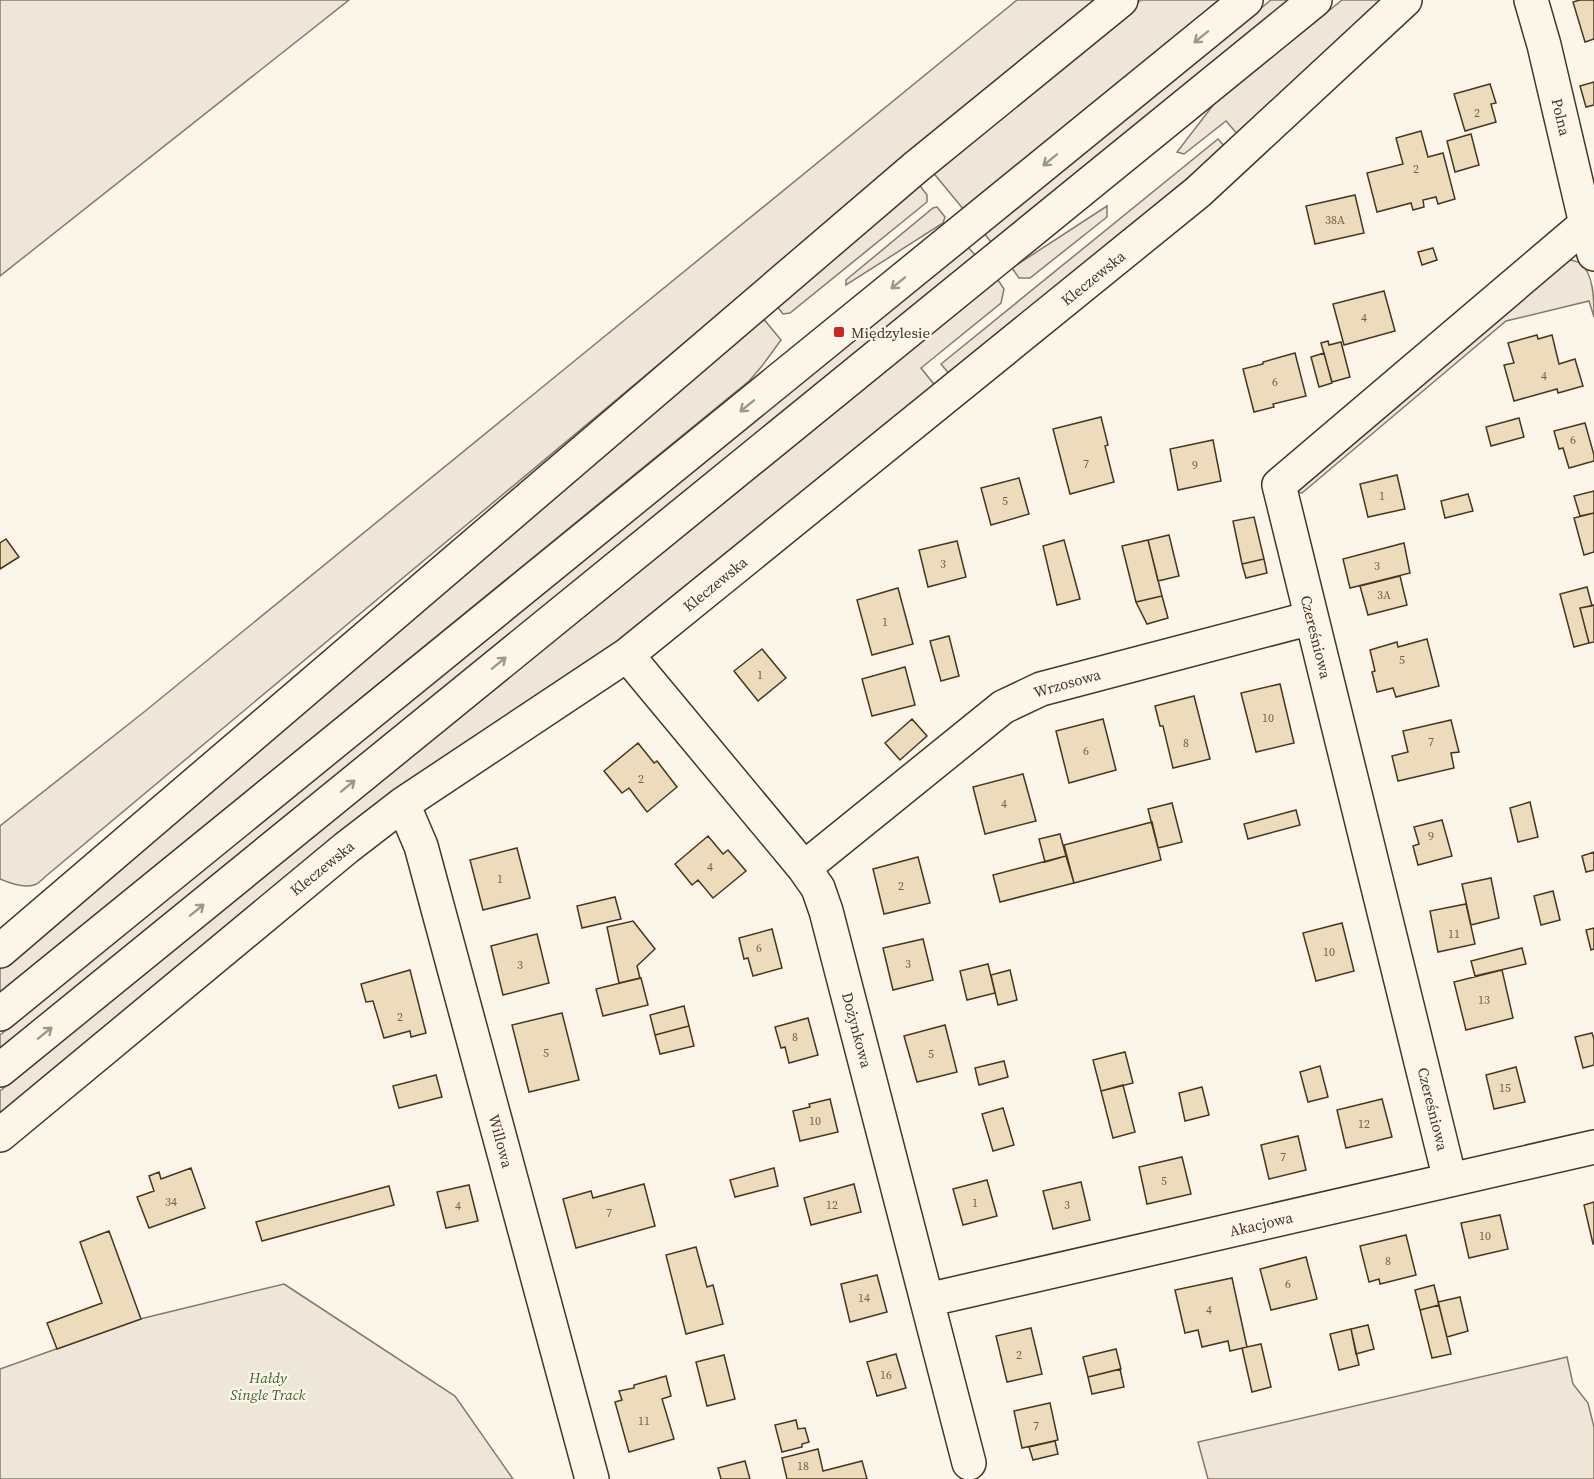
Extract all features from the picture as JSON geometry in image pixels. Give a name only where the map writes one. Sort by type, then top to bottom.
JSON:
[{"type":"street","points":[[6,933],[907,175],[1121,0]]},
{"type":"street","points":[[0,1014],[1246,0]]},
{"type":"street","points":[[0,1070],[1315,0]]},
{"type":"street","name":"Kleczewska","points":[[0,1135],[346,848],[403,804],[627,656],[1198,192],[1405,0]]},
{"type":"street","name":"Polna","points":[[1531,0],[1591,237]]},
{"type":"street","name":"Czereśniowa","points":[[1450,1180],[1279,485],[1591,237]]},
{"type":"street","name":"Wrzosowa","points":[[804,868],[1003,707],[1022,697],[1041,688],[1311,618]]},
{"type":"street","name":"Dożynkowa","points":[[627,656],[804,868],[818,888],[826,910],[969,1463]]},
{"type":"street","name":"Willowa","points":[[403,804],[421,846],[592,1479]]},
{"type":"street","name":"Akacjowa","points":[[927,1300],[1594,1147]]},
{"type":"green space","points":[[0,0],[349,0],[0,276]]},
{"type":"green space","points":[[1017,0],[1095,0],[40,881],[26,886],[0,879],[0,826],[144,712]]},
{"type":"green space","points":[[1141,0],[1222,0],[964,210],[931,170]]},
{"type":"green space","points":[[1271,0],[1289,0],[991,242],[984,233]]},
{"type":"green space","points":[[1342,0],[1385,0],[1239,136],[1226,121],[1184,154],[1177,152],[1214,104]]},
{"type":"green space","points":[[1218,139],[1225,147],[951,376],[941,364]]},
{"type":"green space","points":[[918,183],[927,195],[927,202],[790,313],[783,314],[776,305]]},
{"type":"green space","points":[[1107,206],[1107,217],[1030,278],[1019,278],[1012,268]]},
{"type":"green space","points":[[937,207],[945,217],[943,223],[846,285],[846,280]]},
{"type":"green space","points":[[968,247],[975,255],[0,1049],[0,1035]]},
{"type":"green space","points":[[1565,259],[1580,263],[1588,273],[1591,280],[1594,317],[1589,301],[1506,321],[1302,493],[1298,492],[1299,481]]},
{"type":"green space","points":[[998,280],[1004,289],[1001,303],[921,368],[937,388],[642,628],[0,1119],[0,1091]]},
{"type":"green space","points":[[762,317],[781,340],[749,381],[0,993],[0,967]]},
{"type":"green space","name":"Hałdy Single Track","points":[[284,1284],[455,1396],[513,1479],[0,1479],[0,1369],[140,1319]]},
{"type":"green space","points":[[1567,1357],[1573,1384],[1588,1403],[1594,1427],[1594,1479],[1208,1479],[1198,1442]]},
{"type":"building","points":[[1594,0],[1594,39],[1585,42],[1573,2]]},
{"type":"building","points":[[1594,82],[1594,105],[1586,107],[1580,86]]},
{"type":"building","points":[[1490,84],[1496,103],[1491,104],[1496,122],[1465,131],[1454,94]]},
{"type":"building","points":[[1421,131],[1428,157],[1443,153],[1455,199],[1438,204],[1436,197],[1423,200],[1424,207],[1413,210],[1411,203],[1377,212],[1367,173],[1403,164],[1396,138]]},
{"type":"building","points":[[1471,134],[1479,165],[1455,172],[1447,141]]},
{"type":"building","points":[[1355,195],[1364,233],[1315,244],[1306,206]]},
{"type":"building","points":[[1433,248],[1437,260],[1422,265],[1418,252]]},
{"type":"building","points":[[1384,291],[1395,331],[1344,345],[1333,304]]},
{"type":"building","points":[[1537,335],[1538,339],[1552,335],[1559,364],[1575,359],[1583,386],[1558,393],[1557,389],[1514,401],[1504,365],[1514,363],[1508,343]]},
{"type":"building","points":[[1328,341],[1329,345],[1341,342],[1350,377],[1332,382],[1321,343]]},
{"type":"building","points":[[1295,353],[1306,396],[1273,404],[1274,407],[1254,412],[1243,369]]},
{"type":"building","points":[[1324,353],[1332,383],[1319,387],[1311,357]]},
{"type":"building","points":[[1101,417],[1114,482],[1070,494],[1053,429]]},
{"type":"building","points":[[1519,418],[1524,437],[1491,446],[1486,427]]},
{"type":"building","points":[[1585,423],[1594,461],[1569,468],[1563,448],[1559,449],[1554,431]]},
{"type":"building","points":[[1213,440],[1221,481],[1178,490],[1170,449]]},
{"type":"building","points":[[1397,475],[1405,509],[1368,517],[1360,484]]},
{"type":"building","points":[[1019,478],[1029,514],[991,525],[981,488]]},
{"type":"building","points":[[1594,491],[1594,513],[1580,516],[1574,496]]},
{"type":"building","points":[[1468,494],[1473,511],[1445,518],[1441,501]]},
{"type":"building","points":[[1594,513],[1594,552],[1584,555],[1574,518]]},
{"type":"building","points":[[1254,517],[1264,559],[1242,564],[1233,521]]},
{"type":"building","points":[[1169,535],[1179,576],[1158,581],[1148,540]]},
{"type":"building","points":[[6,539],[19,557],[0,569],[0,543]]},
{"type":"building","points":[[1064,540],[1080,599],[1057,605],[1043,546]]},
{"type":"building","points":[[1148,540],[1162,596],[1136,602],[1122,546]]},
{"type":"building","points":[[957,541],[966,577],[928,587],[919,550]]},
{"type":"building","points":[[1404,543],[1410,573],[1350,588],[1343,559]]},
{"type":"building","points":[[1264,559],[1267,573],[1246,578],[1242,564]]},
{"type":"building","points":[[1400,576],[1407,605],[1368,615],[1360,586]]},
{"type":"building","points":[[1587,587],[1592,606],[1580,608],[1589,643],[1574,647],[1560,594]]},
{"type":"building","points":[[898,588],[913,644],[872,655],[857,600]]},
{"type":"building","points":[[1162,596],[1168,618],[1147,624],[1136,602]]},
{"type":"building","points":[[1594,605],[1594,642],[1589,643],[1580,608]]},
{"type":"building","points":[[949,636],[959,676],[941,681],[930,641]]},
{"type":"building","points":[[1427,639],[1439,686],[1396,697],[1393,688],[1377,692],[1370,650],[1397,642],[1398,647]]},
{"type":"building","points":[[762,649],[786,678],[758,701],[734,671]]},
{"type":"building","points":[[905,667],[915,705],[872,716],[862,679]]},
{"type":"building","points":[[1280,684],[1294,743],[1256,752],[1241,693]]},
{"type":"building","points":[[1194,696],[1210,759],[1173,768],[1163,726],[1160,726],[1155,706]]},
{"type":"building","points":[[912,719],[927,736],[900,760],[885,743]]},
{"type":"building","points":[[1103,719],[1116,770],[1069,783],[1056,731]]},
{"type":"building","points":[[1451,720],[1459,752],[1451,753],[1454,768],[1398,781],[1392,756],[1408,752],[1403,731]]},
{"type":"building","points":[[638,743],[654,763],[657,761],[677,787],[647,812],[629,788],[622,793],[604,771]]},
{"type":"building","points":[[1023,774],[1036,821],[985,834],[973,787]]},
{"type":"building","points":[[1530,802],[1538,837],[1518,842],[1510,808]]},
{"type":"building","points":[[1172,803],[1182,842],[1158,848],[1148,809]]},
{"type":"building","points":[[1296,810],[1300,825],[1248,839],[1244,824]]},
{"type":"building","points":[[1442,820],[1452,856],[1418,865],[1413,846],[1419,844],[1414,827]]},
{"type":"building","points":[[1152,822],[1161,860],[1074,883],[1064,845]]},
{"type":"building","points":[[1060,834],[1066,856],[1045,862],[1039,839]]},
{"type":"building","points":[[708,836],[723,854],[728,850],[746,871],[713,898],[698,880],[692,885],[675,864]]},
{"type":"building","points":[[517,848],[530,898],[483,910],[470,860]]},
{"type":"building","points":[[1594,852],[1594,870],[1586,872],[1582,856]]},
{"type":"building","points":[[1066,856],[1074,883],[1000,902],[993,875]]},
{"type":"building","points":[[918,857],[930,903],[884,914],[873,869]]},
{"type":"building","points":[[1491,878],[1499,918],[1471,925],[1462,884]]},
{"type":"building","points":[[1553,891],[1560,920],[1541,925],[1534,896]]},
{"type":"building","points":[[615,897],[621,919],[582,928],[577,906]]},
{"type":"building","points":[[1466,904],[1475,944],[1438,952],[1430,911]]},
{"type":"building","points":[[633,921],[655,949],[637,966],[640,978],[619,983],[607,927]]},
{"type":"building","points":[[1342,923],[1354,971],[1316,981],[1303,933]]},
{"type":"building","points":[[1594,928],[1594,949],[1591,950],[1586,930]]},
{"type":"building","points":[[772,929],[782,968],[753,976],[748,958],[744,959],[739,938]]},
{"type":"building","points":[[537,934],[549,983],[503,995],[491,946]]},
{"type":"building","points":[[923,939],[933,980],[893,990],[883,948]]},
{"type":"building","points":[[1522,948],[1526,964],[1475,976],[1471,961]]},
{"type":"building","points":[[988,964],[995,993],[967,1000],[960,971]]},
{"type":"building","points":[[410,970],[426,1033],[411,1037],[410,1031],[384,1038],[373,1001],[366,1002],[361,984]]},
{"type":"building","points":[[1010,970],[1017,1000],[998,1005],[991,975]]},
{"type":"building","points":[[1502,970],[1513,1018],[1466,1030],[1454,982]]},
{"type":"building","points":[[641,978],[648,1005],[603,1016],[596,989]]},
{"type":"building","points":[[684,1006],[689,1026],[655,1035],[650,1015]]},
{"type":"building","points":[[562,1013],[579,1080],[529,1092],[512,1025]]},
{"type":"building","points":[[808,1018],[818,1055],[789,1063],[785,1047],[781,1048],[775,1027]]},
{"type":"building","points":[[945,1025],[957,1072],[917,1082],[904,1036]]},
{"type":"building","points":[[689,1026],[694,1046],[660,1054],[655,1035]]},
{"type":"building","points":[[1592,1033],[1594,1065],[1583,1068],[1575,1037]]},
{"type":"building","points":[[1125,1052],[1133,1083],[1101,1091],[1093,1060]]},
{"type":"building","points":[[1004,1061],[1008,1077],[979,1085],[975,1068]]},
{"type":"building","points":[[1320,1066],[1328,1097],[1308,1102],[1300,1072]]},
{"type":"building","points":[[1516,1067],[1525,1102],[1494,1109],[1486,1075]]},
{"type":"building","points":[[436,1075],[442,1097],[399,1108],[393,1086]]},
{"type":"building","points":[[1123,1085],[1135,1132],[1113,1138],[1101,1091]]},
{"type":"building","points":[[1202,1087],[1209,1115],[1185,1121],[1179,1093]]},
{"type":"building","points":[[830,1099],[838,1132],[800,1141],[793,1111]]},
{"type":"building","points":[[1382,1099],[1392,1137],[1346,1148],[1337,1110]]},
{"type":"building","points":[[1003,1108],[1014,1145],[993,1151],[982,1114]]},
{"type":"building","points":[[1298,1136],[1306,1170],[1269,1179],[1261,1145]]},
{"type":"building","points":[[1182,1157],[1191,1194],[1147,1204],[1139,1167]]},
{"type":"building","points":[[191,1168],[205,1208],[149,1228],[137,1197],[154,1191],[149,1176],[159,1172],[161,1179]]},
{"type":"building","points":[[774,1168],[778,1186],[735,1197],[730,1180]]},
{"type":"building","points":[[987,1180],[997,1216],[963,1225],[953,1189]]},
{"type":"building","points":[[1081,1182],[1090,1220],[1053,1229],[1043,1191]]},
{"type":"building","points":[[644,1184],[655,1226],[576,1248],[563,1199],[591,1191],[593,1198]]},
{"type":"building","points":[[854,1184],[861,1212],[811,1225],[804,1198]]},
{"type":"building","points":[[469,1185],[478,1221],[446,1228],[437,1192]]},
{"type":"building","points":[[389,1186],[394,1205],[262,1241],[256,1222]]},
{"type":"building","points":[[1594,1202],[1594,1244],[1593,1244],[1584,1205]]},
{"type":"building","points":[[1500,1215],[1508,1249],[1469,1258],[1461,1223]]},
{"type":"building","points":[[109,1231],[141,1319],[57,1349],[47,1323],[102,1303],[80,1242]]},
{"type":"building","points":[[1406,1235],[1416,1275],[1380,1284],[1379,1279],[1369,1282],[1360,1246]]},
{"type":"building","points":[[696,1247],[707,1287],[713,1285],[723,1324],[686,1334],[666,1255]]},
{"type":"building","points":[[1306,1257],[1317,1299],[1271,1310],[1260,1269]]},
{"type":"building","points":[[877,1275],[887,1312],[850,1322],[841,1284]]},
{"type":"building","points":[[1232,1278],[1247,1347],[1230,1351],[1228,1341],[1202,1347],[1198,1330],[1185,1333],[1175,1290]]},
{"type":"building","points":[[1434,1285],[1439,1305],[1420,1310],[1415,1290]]},
{"type":"building","points":[[1460,1297],[1468,1331],[1447,1337],[1438,1302]]},
{"type":"building","points":[[1439,1305],[1451,1354],[1432,1358],[1420,1310]]},
{"type":"building","points":[[1368,1325],[1374,1349],[1356,1354],[1351,1329]]},
{"type":"building","points":[[1031,1328],[1042,1374],[1007,1382],[996,1336]]},
{"type":"building","points":[[1351,1329],[1359,1365],[1339,1370],[1330,1334]]},
{"type":"building","points":[[1261,1344],[1271,1387],[1252,1392],[1242,1348]]},
{"type":"building","points":[[1116,1349],[1121,1369],[1088,1377],[1083,1357]]},
{"type":"building","points":[[896,1354],[906,1388],[877,1396],[867,1362]]},
{"type":"building","points":[[724,1355],[735,1399],[707,1406],[696,1362]]},
{"type":"building","points":[[1120,1369],[1124,1387],[1092,1394],[1088,1377]]},
{"type":"building","points":[[666,1376],[671,1396],[662,1399],[674,1439],[629,1452],[615,1402],[622,1400],[619,1391]]},
{"type":"building","points":[[1050,1403],[1058,1440],[1022,1448],[1014,1411]]},
{"type":"building","points":[[796,1420],[798,1429],[805,1428],[809,1442],[802,1444],[802,1447],[782,1452],[775,1425]]},
{"type":"building","points":[[1055,1441],[1058,1454],[1033,1460],[1029,1447]]},
{"type":"building","points":[[818,1449],[823,1471],[862,1461],[867,1479],[787,1479],[782,1458]]},
{"type":"building","points":[[745,1461],[750,1479],[721,1479],[718,1468]]},
{"type":"place","name":"Międzylesie","points":[[839,332]]}]
